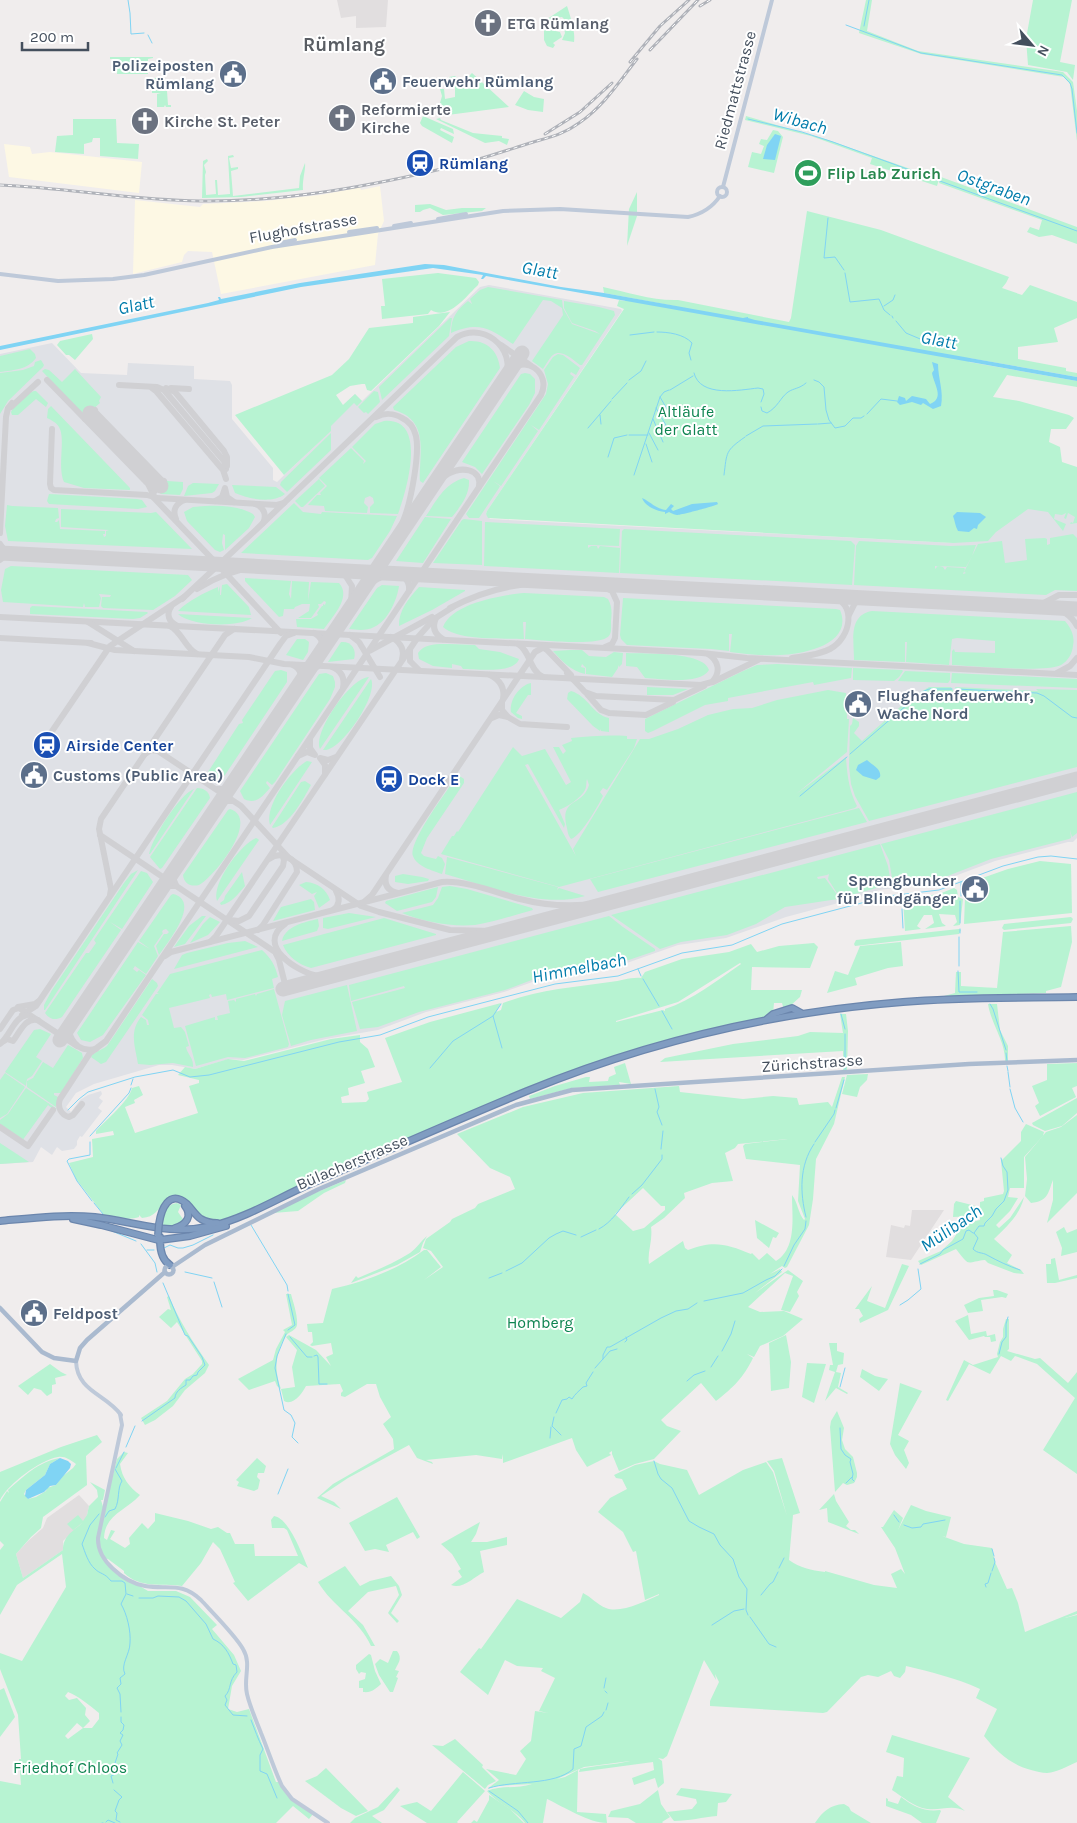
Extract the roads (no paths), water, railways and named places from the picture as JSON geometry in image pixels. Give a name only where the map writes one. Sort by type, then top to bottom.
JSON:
[{"type":"highway","points":[[0,1222],[73,1219],[95,1220],[153,1232],[176,1233],[206,1230],[234,1221],[352,1166],[568,1075],[667,1043],[765,1020],[773,1014],[792,1008],[804,1014],[859,1006],[928,1000],[1077,998]]},
{"type":"highway","points":[[73,1219],[159,1237],[195,1235],[234,1221],[534,1091],[611,1063],[680,1043],[775,1022],[877,1007],[1077,998]]},
{"type":"highway","points":[[168,1268],[162,1253],[159,1237],[162,1208],[168,1202],[175,1200],[184,1202],[197,1216],[207,1222],[234,1221]]},
{"type":"highway","points":[[160,1224],[163,1212],[168,1205],[176,1202],[184,1205],[188,1212],[187,1220],[182,1225],[170,1230]]},
{"type":"highway","points":[[0,1222],[83,1216],[170,1230],[205,1228],[234,1221]]},
{"type":"main road","name":"Riedmattstrasse","points":[[719,195],[726,194],[726,190],[723,187],[772,0]]},
{"type":"main road","name":"Flughofstrasse","points":[[0,274],[70,281],[102,280],[138,275],[286,242],[466,214],[550,209],[682,217],[697,215],[706,210],[719,195],[718,188],[723,187]]},
{"type":"main road","name":"Zürichstrasse","points":[[550,1096],[594,1087],[769,1078],[969,1064],[1077,1060]]},
{"type":"main road","name":"Bülacherstrasse","points":[[76,1361],[80,1348],[87,1340],[168,1268],[205,1244],[311,1193],[516,1104],[550,1096]]},
{"type":"main road","points":[[0,1308],[42,1352],[54,1358],[76,1361],[78,1376],[82,1382],[120,1414],[124,1424],[98,1538],[98,1548],[103,1558],[123,1576],[138,1584],[180,1587],[190,1591],[201,1600],[235,1638],[244,1649],[247,1659],[246,1686],[248,1697],[282,1786],[292,1799],[328,1823]]},
{"type":"water","points":[[775,134],[781,136],[775,160],[763,159],[767,145]]},
{"type":"water","points":[[425,264],[444,265],[561,287],[743,318],[748,317],[755,320],[1077,377],[1077,381],[486,276],[481,279],[483,275],[433,268],[301,287],[0,350],[0,346],[208,303],[219,300],[218,297],[221,299],[300,283]]},
{"type":"water","points":[[932,362],[938,364],[942,396],[941,406],[933,409],[923,403],[921,405],[912,402],[900,405],[897,402],[899,396],[905,398],[906,401],[912,396],[926,399],[930,404],[937,398],[938,395],[932,373],[934,370]]},
{"type":"water","points":[[642,498],[656,507],[666,510],[671,504],[674,506],[671,509],[673,511],[692,504],[717,502],[718,504],[677,515],[669,512],[665,514],[665,512],[648,506]]},
{"type":"water","points":[[957,512],[980,513],[986,517],[978,525],[977,529],[974,528],[969,532],[958,531],[953,516]]},
{"type":"water","points":[[867,760],[880,772],[880,777],[876,780],[863,776],[856,770],[858,765]]},
{"type":"water","points":[[60,1458],[71,1464],[70,1468],[56,1485],[50,1486],[44,1492],[28,1499],[25,1496],[26,1490],[45,1475],[50,1464]]},
{"type":"waterway","points":[[128,0],[131,34],[144,33]]},
{"type":"waterway","points":[[864,26],[869,0]]},
{"type":"waterway","points":[[846,25],[921,53],[1062,75],[1070,83],[1072,89],[1077,133]]},
{"type":"waterway","points":[[148,35],[152,43]]},
{"type":"waterway","points":[[159,61],[165,73]]},
{"type":"waterway","name":"Ostgraben","points":[[748,119],[802,132],[833,142],[1077,231]]},
{"type":"waterway","points":[[828,218],[824,258],[835,257],[844,270]]},
{"type":"waterway","points":[[845,273],[850,302],[879,299],[884,310],[890,315]]},
{"type":"waterway","points":[[884,306],[893,300],[895,295]]},
{"type":"waterway","name":"Glatt","points":[[896,321],[906,333],[932,346]]},
{"type":"waterway","points":[[630,335],[654,332]]},
{"type":"waterway","points":[[657,332],[676,334],[689,340],[692,343],[689,353],[691,360]]},
{"type":"waterway","points":[[629,380],[641,371],[646,361]]},
{"type":"waterway","points":[[694,373],[698,381],[712,389],[721,391],[763,389],[764,394],[761,402]]},
{"type":"waterway","points":[[670,390],[693,376]]},
{"type":"waterway","points":[[814,380],[824,387],[826,410],[829,420],[835,428],[845,426],[853,418],[864,416]]},
{"type":"waterway","points":[[612,399],[627,383]]},
{"type":"waterway","points":[[761,407],[762,411],[767,413],[788,392],[806,383]]},
{"type":"waterway","points":[[634,475],[660,397],[669,390]]},
{"type":"waterway","points":[[660,397],[667,409]]},
{"type":"waterway","points":[[867,414],[881,399],[897,401]]},
{"type":"waterway","points":[[588,428],[611,401]]},
{"type":"waterway","points":[[656,408],[667,427]]},
{"type":"waterway","points":[[600,415],[601,424]]},
{"type":"waterway","points":[[653,419],[663,442]]},
{"type":"waterway","points":[[818,424],[831,423]]},
{"type":"waterway","points":[[746,436],[763,426],[817,424]]},
{"type":"waterway","points":[[649,433],[658,450]]},
{"type":"waterway","points":[[608,457],[614,438],[627,435]]},
{"type":"waterway","points":[[629,435],[648,435]]},
{"type":"waterway","points":[[724,475],[730,449],[745,437]]},
{"type":"waterway","points":[[646,444],[652,462]]},
{"type":"waterway","points":[[850,754],[922,692],[929,689],[952,689]]},
{"type":"waterway","points":[[956,689],[1037,693],[1072,717],[1077,718]]},
{"type":"waterway","points":[[800,796],[847,757]]},
{"type":"waterway","name":"Himmelbach","points":[[68,1110],[88,1092],[135,1077],[173,1070],[190,1077],[209,1075],[339,1042],[380,1035],[428,1017],[555,984],[618,976],[682,953],[732,945],[782,924],[888,896],[939,890],[1003,866],[1038,857],[1051,856],[1077,859]]},
{"type":"waterway","points":[[961,882],[961,896]]},
{"type":"waterway","points":[[960,901],[960,923]]},
{"type":"waterway","points":[[902,909],[903,928]]},
{"type":"waterway","points":[[959,937],[959,966]]},
{"type":"waterway","name":"Himmelbach","points":[[638,969],[641,976]]},
{"type":"waterway","points":[[958,971],[959,992],[977,992]]},
{"type":"waterway","points":[[643,979],[659,1006]]},
{"type":"waterway","points":[[501,1004],[493,1016],[502,1048]]},
{"type":"waterway","name":"Mülibach","points":[[990,1004],[1006,1050]]},
{"type":"waterway","points":[[662,1011],[672,1029]]},
{"type":"waterway","points":[[841,1014],[845,1029]]},
{"type":"waterway","points":[[430,1068],[453,1041],[493,1016]]},
{"type":"waterway","points":[[845,1034],[845,1069]]},
{"type":"waterway","name":"Mülibach","points":[[1006,1053],[1007,1061]]},
{"type":"waterway","name":"Mülibach","points":[[1007,1066],[1008,1071]]},
{"type":"waterway","name":"Mülibach","points":[[1008,1072],[1010,1087]]},
{"type":"waterway","name":"Himmelbach","points":[[131,1085],[133,1079]]},
{"type":"waterway","points":[[836,1108],[844,1080]]},
{"type":"waterway","points":[[90,1136],[129,1093],[131,1088]]},
{"type":"waterway","points":[[655,1089],[659,1107],[657,1112],[662,1125]]},
{"type":"waterway","name":"Mülibach","points":[[1010,1089],[1015,1108],[1023,1122]]},
{"type":"waterway","points":[[815,1142],[835,1110]]},
{"type":"waterway","points":[[661,1149],[663,1131]]},
{"type":"waterway","points":[[90,1142],[90,1155],[67,1161],[77,1181],[92,1201]]},
{"type":"waterway","points":[[806,1217],[802,1189],[803,1170],[814,1144]]},
{"type":"waterway","points":[[632,1194],[642,1185],[662,1159],[662,1155]]},
{"type":"waterway","name":"Mülibach","points":[[974,1233],[979,1226],[984,1226],[1004,1201],[1008,1190],[1007,1172],[1001,1158]]},
{"type":"waterway","points":[[599,1229],[612,1219],[629,1197]]},
{"type":"waterway","points":[[94,1203],[103,1214]]},
{"type":"waterway","points":[[784,1266],[794,1245],[805,1229],[806,1221]]},
{"type":"waterway","points":[[251,1225],[287,1285],[288,1291]]},
{"type":"waterway","points":[[107,1229],[136,1241]]},
{"type":"waterway","points":[[581,1237],[596,1230]]},
{"type":"waterway","name":"Mülibach","points":[[920,1264],[963,1239],[966,1231],[969,1230],[973,1233]]},
{"type":"waterway","points":[[506,1271],[522,1263],[556,1234],[563,1231],[576,1235]]},
{"type":"waterway","points":[[974,1233],[978,1238],[973,1249],[975,1251],[1020,1270]]},
{"type":"waterway","points":[[164,1248],[170,1245],[183,1248],[213,1235]]},
{"type":"waterway","points":[[141,1244],[155,1263],[157,1272]]},
{"type":"waterway","points":[[147,1250],[154,1250]]},
{"type":"waterway","points":[[704,1301],[743,1293],[775,1276],[782,1269]]},
{"type":"waterway","name":"Mülibach","points":[[900,1305],[921,1289],[918,1269]]},
{"type":"waterway","points":[[185,1272],[212,1278]]},
{"type":"waterway","points":[[489,1278],[502,1273]]},
{"type":"waterway","points":[[214,1282],[222,1307]]},
{"type":"waterway","points":[[142,1421],[175,1398],[177,1392],[186,1385],[186,1380],[190,1380],[193,1376],[197,1375],[205,1365],[202,1357],[188,1336],[185,1335],[163,1283]]},
{"type":"waterway","points":[[288,1294],[295,1325],[288,1330]]},
{"type":"waterway","points":[[603,1359],[607,1347],[661,1318],[676,1311],[688,1309],[697,1303]]},
{"type":"waterway","points":[[999,1354],[1002,1342],[1006,1337],[1008,1317]]},
{"type":"waterway","points":[[722,1351],[735,1321]]},
{"type":"waterway","points":[[286,1334],[277,1356],[275,1368],[284,1410],[291,1415],[295,1423],[292,1437],[298,1443]]},
{"type":"waterway","points":[[290,1337],[307,1357],[312,1357]]},
{"type":"waterway","points":[[625,1342],[627,1340],[626,1337]]},
{"type":"waterway","points":[[595,1368],[610,1351],[617,1349]]},
{"type":"waterway","points":[[314,1356],[317,1355],[318,1357],[319,1384],[327,1384]]},
{"type":"waterway","points":[[711,1367],[718,1356]]},
{"type":"waterway","name":"Mülibach","points":[[840,1387],[845,1368]]},
{"type":"waterway","points":[[687,1381],[694,1375],[705,1371]]},
{"type":"waterway","points":[[556,1413],[562,1400],[569,1397],[572,1399],[583,1387],[587,1386],[586,1383],[593,1372]]},
{"type":"waterway","points":[[554,1417],[552,1426],[561,1435]]},
{"type":"waterway","points":[[126,1447],[135,1426]]},
{"type":"waterway","points":[[550,1438],[551,1427]]},
{"type":"waterway","name":"Mülibach","points":[[840,1428],[841,1449],[851,1459],[852,1479],[854,1481]]},
{"type":"waterway","points":[[116,1468],[124,1452]]},
{"type":"waterway","points":[[654,1461],[658,1474],[672,1488],[689,1521],[714,1534],[720,1545],[733,1559],[739,1577],[747,1589],[746,1610],[748,1615]]},
{"type":"waterway","points":[[105,1517],[109,1511],[115,1509],[118,1502],[122,1481],[115,1469]]},
{"type":"waterway","points":[[278,1494],[288,1469]]},
{"type":"waterway","name":"Mülibach","points":[[846,1483],[852,1477]]},
{"type":"waterway","points":[[99,1514],[90,1525],[82,1544],[89,1561],[95,1569],[107,1576],[111,1581],[122,1581],[125,1583],[126,1594],[121,1604],[127,1618],[130,1647],[124,1663],[125,1674],[120,1678],[121,1684],[117,1688],[120,1694],[121,1712]]},
{"type":"waterway","name":"Mülibach","points":[[894,1515],[899,1522]]},
{"type":"waterway","name":"Mülibach","points":[[904,1525],[912,1528],[921,1527],[923,1524],[945,1520]]},
{"type":"waterway","name":"Mülibach","points":[[992,1549],[994,1556]]},
{"type":"waterway","points":[[779,1568],[784,1558]]},
{"type":"waterway","name":"Mülibach","points":[[992,1571],[995,1562],[994,1558]]},
{"type":"waterway","points":[[761,1595],[773,1582],[778,1572]]},
{"type":"waterway","name":"Mülibach","points":[[986,1587],[985,1584],[988,1583],[991,1573]]},
{"type":"waterway","points":[[127,1594],[133,1596]]},
{"type":"waterway","points":[[139,1598],[158,1596],[179,1597],[186,1601],[206,1624],[213,1639],[223,1646],[233,1664],[236,1665],[237,1672],[225,1696],[227,1700],[225,1705],[233,1715],[247,1716]]},
{"type":"waterway","points":[[712,1625],[734,1611],[744,1609]]},
{"type":"waterway","points":[[750,1617],[769,1644],[776,1647]]},
{"type":"waterway","points":[[604,1688],[606,1678]]},
{"type":"waterway","points":[[606,1710],[608,1703]]},
{"type":"waterway","points":[[489,1788],[555,1778],[573,1769],[574,1749],[581,1746],[586,1727],[602,1716],[604,1712]]},
{"type":"waterway","points":[[113,1783],[111,1776],[118,1773],[114,1769],[118,1765],[115,1763],[117,1753],[122,1745],[120,1741],[123,1735],[120,1733],[124,1725],[121,1722],[121,1717]]},
{"type":"waterway","points":[[251,1720],[263,1749],[260,1755],[260,1771],[267,1774],[277,1798]]},
{"type":"waterway","points":[[114,1790],[122,1797],[115,1811],[117,1813],[116,1820],[120,1822]]},
{"type":"waterway","points":[[489,1791],[518,1811],[528,1823]]},
{"type":"waterway","points":[[106,1822],[108,1820],[115,1823]]},
{"type":"railway","points":[[630,62],[660,26],[689,0]]},
{"type":"railway","points":[[650,50],[698,0]]},
{"type":"railway","points":[[700,6],[710,0]]},
{"type":"railway","points":[[0,185],[175,200],[233,201],[332,191],[398,179],[470,162],[548,138],[567,130],[596,109],[637,59]]},
{"type":"railway","points":[[545,134],[580,112],[612,83]]},
{"type":"place","name":"ETG Rümlang","points":[[488,23]]},
{"type":"place","name":"Polizeiposten Rümlang","points":[[233,74]]},
{"type":"place","name":"Feuerwehr Rümlang","points":[[383,81]]},
{"type":"place","name":"Reformierte Kirche","points":[[342,118]]},
{"type":"place","name":"Kirche St. Peter","points":[[145,121]]},
{"type":"place","name":"Rümlang","points":[[420,163]]},
{"type":"place","name":"Flip Lab Zurich","points":[[808,173]]},
{"type":"place","name":"Flughafenfeuerwehr, Wache Nord","points":[[858,704]]},
{"type":"place","name":"Airside Center","points":[[47,745]]},
{"type":"place","name":"Customs (Public Area)","points":[[34,775]]},
{"type":"place","name":"Dock E","points":[[389,779]]},
{"type":"place","name":"Sprengbunker für Blindgänger","points":[[975,889]]},
{"type":"place","name":"Feldpost","points":[[34,1313]]},
{"type":"district","name":"Rümlang","points":[[344,45]]},
{"type":"water label","name":"Wibach","points":[[800,121]]},
{"type":"park label","name":"Altläufe der Glatt","points":[[686,420]]},
{"type":"park label","name":"Homberg","points":[[540,1322]]},
{"type":"park label","name":"Friedhof Chloos","points":[[70,1767]]}]
